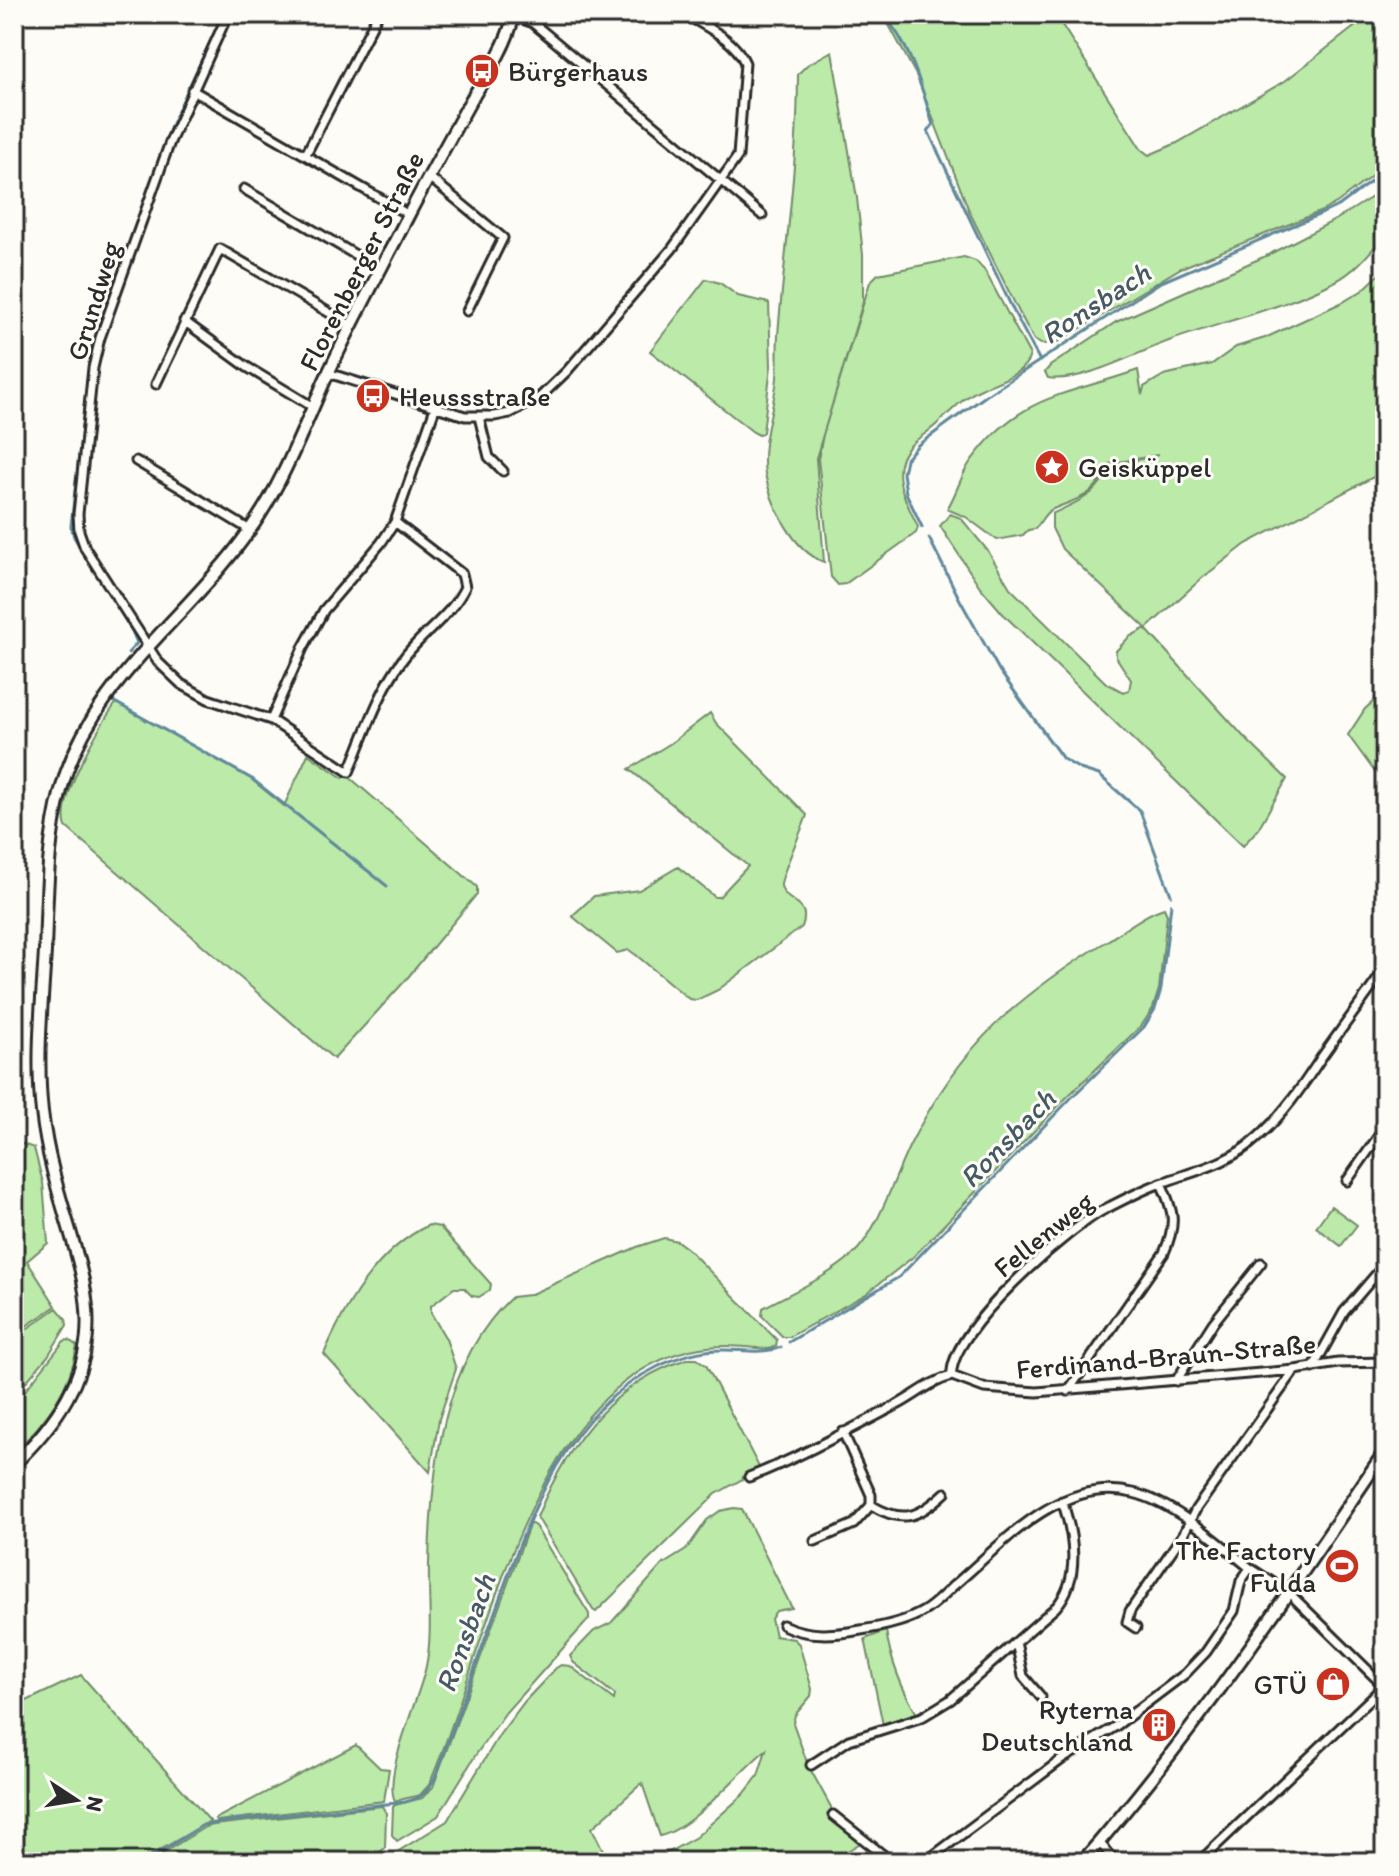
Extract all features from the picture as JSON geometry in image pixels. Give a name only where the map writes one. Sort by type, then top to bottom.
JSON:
[{"type":"street","name":"Grundweg","points":[[228,14],[170,142],[100,338],[93,368],[78,514],[79,531],[85,548],[158,662],[181,684],[208,699],[271,720],[349,772],[395,671],[410,649],[462,593],[465,581],[462,574],[395,522]]},
{"type":"street","points":[[306,154],[378,14]]},
{"type":"street","points":[[328,373],[435,408],[479,417],[524,408],[553,386],[672,249],[738,156],[745,63],[741,53],[722,37],[685,14]]},
{"type":"street","points":[[514,15],[529,17],[762,215]]},
{"type":"street","name":"Florenberger Straße","points":[[14,1464],[50,1426],[66,1402],[80,1369],[88,1319],[85,1285],[50,1156],[39,1068],[49,865],[57,804],[72,757],[95,714],[125,674],[232,555],[278,484],[328,373],[429,177],[503,46],[514,15]]},
{"type":"street","points":[[192,90],[409,215]]},
{"type":"street","points":[[429,177],[503,238],[467,311]]},
{"type":"street","points":[[244,189],[381,270]]},
{"type":"street","points":[[156,384],[220,249],[352,326]]},
{"type":"street","points":[[184,321],[247,367],[313,407]]},
{"type":"street","points":[[271,720],[303,648],[324,610],[395,522],[435,408]]},
{"type":"street","points":[[479,417],[489,457],[503,471]]},
{"type":"street","points":[[136,461],[250,530]]},
{"type":"street","name":"Fellenweg","points":[[952,1376],[954,1358],[980,1319],[1060,1241],[1105,1208],[1161,1183],[1227,1161],[1257,1138],[1290,1103],[1385,969]]},
{"type":"street","points":[[1347,1181],[1385,1127]]},
{"type":"street","points":[[1068,1391],[1164,1253],[1174,1231],[1172,1207],[1161,1183]]},
{"type":"street","points":[[1176,1381],[1213,1323],[1261,1263]]},
{"type":"street","points":[[1313,1368],[1344,1312],[1385,1264]]},
{"type":"street","name":"Ferdinand-Braun-Straße","points":[[952,1376],[973,1386],[999,1390],[1068,1391],[1295,1370],[1338,1363],[1385,1362]]},
{"type":"street","points":[[1136,1628],[1127,1622],[1130,1611],[1295,1370]]},
{"type":"street","points":[[749,1477],[908,1399],[931,1383],[952,1376]]},
{"type":"street","points":[[815,1541],[854,1524],[871,1505],[871,1495],[843,1432]]},
{"type":"street","points":[[1082,1862],[1171,1755],[1289,1593],[1385,1451]]},
{"type":"street","points":[[783,1625],[799,1632],[839,1635],[878,1627],[925,1611],[1035,1517],[1062,1501],[1084,1493],[1111,1489],[1136,1493],[1190,1521],[1250,1568],[1289,1593],[1384,1686],[1199,1862]]},
{"type":"street","points":[[871,1505],[891,1517],[906,1517],[931,1505],[945,1493]]},
{"type":"street","points":[[811,1765],[849,1740],[922,1717],[950,1700],[1056,1607],[1069,1587],[1073,1549],[1071,1527],[1062,1501]]},
{"type":"street","points":[[925,1862],[1048,1769],[1116,1726],[1185,1674],[1220,1633],[1234,1611],[1241,1581],[1250,1568]]},
{"type":"street","points":[[1016,1642],[1023,1676],[1041,1697]]},
{"type":"street","points":[[833,1815],[892,1862]]},
{"type":"street","points":[[1099,1842],[1116,1862]]},
{"type":"green space","points":[[883,14],[1055,14],[1141,149],[1149,155],[1177,143],[1285,81],[1371,14],[1385,14],[1385,166],[1322,211],[1181,268],[1056,343],[1041,344],[1034,340],[970,213],[916,75]]},
{"type":"green space","points":[[832,51],[857,198],[863,255],[863,302],[816,458],[824,562],[803,548],[785,525],[768,486],[764,462],[777,378],[778,335],[796,140],[798,74],[807,65]]},
{"type":"green space","points":[[1385,189],[1385,235],[1344,277],[1296,299],[1169,341],[1093,372],[1048,378],[1045,372],[1050,366],[1116,322],[1268,255],[1337,219]]},
{"type":"green space","points":[[964,257],[976,261],[985,271],[1030,355],[1023,368],[969,396],[909,447],[903,456],[899,477],[918,527],[916,533],[845,584],[838,585],[831,577],[818,459],[870,282],[878,274]]},
{"type":"green space","points":[[1385,269],[1385,471],[1246,544],[1201,579],[1146,629],[1244,737],[1287,779],[1258,829],[1243,846],[1004,615],[980,587],[940,526],[950,514],[961,518],[988,551],[1010,588],[1106,683],[1123,692],[1129,690],[1131,680],[1116,657],[1116,651],[1129,637],[1146,628],[1062,549],[1052,528],[1052,514],[1080,501],[1093,491],[1110,466],[1158,455],[1109,464],[1086,495],[1048,512],[1035,529],[1023,535],[997,540],[966,517],[947,509],[969,464],[1006,423],[1044,400],[1138,370],[1142,395],[1144,387],[1164,375],[1212,364],[1236,347],[1265,338],[1343,302],[1363,290]]},
{"type":"green space","points":[[706,279],[720,283],[738,296],[769,303],[771,366],[763,432],[759,435],[650,351]]},
{"type":"green space","points":[[1385,691],[1385,786],[1348,735],[1365,709]]},
{"type":"green space","points":[[116,703],[251,779],[284,806],[308,754],[343,778],[347,775],[477,887],[477,894],[404,982],[334,1059],[66,827],[67,799],[73,782],[90,745]]},
{"type":"green space","points":[[710,713],[716,723],[807,815],[781,886],[787,897],[801,907],[804,918],[802,927],[718,990],[697,1000],[689,999],[629,950],[617,953],[572,916],[594,896],[639,890],[678,867],[719,897],[748,866],[629,769],[671,743]]},
{"type":"green space","points":[[1164,908],[1167,915],[1159,989],[1153,1008],[1142,1025],[1067,1097],[913,1257],[866,1294],[789,1337],[783,1337],[762,1316],[763,1308],[832,1270],[861,1245],[878,1218],[930,1108],[971,1051],[993,1027],[1044,983],[1149,914]]},
{"type":"green space","points":[[14,1141],[34,1148],[43,1183],[48,1243],[27,1261],[56,1306],[16,1333],[18,1335],[57,1308],[67,1325],[48,1356],[14,1396]]},
{"type":"green space","points":[[1331,1206],[1357,1225],[1341,1246],[1316,1227]]},
{"type":"green space","points":[[429,1225],[440,1227],[491,1284],[490,1290],[479,1297],[472,1296],[464,1288],[454,1288],[431,1306],[431,1313],[446,1339],[456,1369],[439,1419],[430,1472],[324,1354],[365,1280],[394,1248]]},
{"type":"green space","points":[[664,1238],[677,1241],[688,1249],[777,1340],[776,1346],[769,1349],[729,1346],[690,1350],[635,1375],[589,1416],[552,1470],[520,1533],[429,1785],[420,1795],[395,1801],[392,1789],[398,1755],[428,1653],[430,1528],[438,1456],[445,1420],[470,1353],[488,1323],[512,1297],[529,1295]]},
{"type":"green space","points":[[69,1340],[77,1346],[63,1391],[46,1417],[14,1452],[14,1405],[64,1341]]},
{"type":"green space","points":[[687,1359],[697,1359],[706,1365],[760,1469],[716,1494],[596,1612],[537,1517],[562,1466],[594,1420],[636,1384]]},
{"type":"green space","points":[[742,1509],[792,1608],[776,1611],[771,1619],[775,1636],[794,1639],[799,1644],[812,1689],[811,1696],[795,1715],[793,1723],[808,1765],[831,1807],[831,1817],[862,1842],[830,1862],[651,1862],[696,1837],[744,1794],[758,1776],[766,1750],[701,1811],[673,1831],[660,1836],[642,1783],[592,1828],[609,1862],[381,1862],[447,1821],[500,1734],[556,1668],[570,1666],[614,1700],[615,1695],[573,1662],[570,1656],[594,1631],[611,1623],[662,1565],[686,1550],[707,1520],[720,1511]]},
{"type":"green space","points":[[530,1523],[535,1526],[589,1614],[589,1619],[506,1712],[438,1816],[397,1841],[392,1835],[393,1807],[422,1798],[433,1787]]},
{"type":"green space","points":[[886,1631],[897,1674],[917,1714],[883,1725],[865,1639]]},
{"type":"green space","points":[[81,1675],[210,1821],[139,1862],[14,1862],[14,1707]]},
{"type":"green space","points":[[356,1745],[380,1768],[389,1769],[384,1801],[215,1819]]},
{"type":"green space","points":[[382,1806],[386,1813],[385,1848],[368,1862],[149,1862],[205,1827]]},
{"type":"waterway","points":[[128,653],[137,643],[132,631],[74,537],[71,526],[91,348],[171,126],[223,14]]},
{"type":"waterway","points":[[883,14],[901,39],[914,66],[933,125],[928,131],[1040,361]]},
{"type":"waterway","name":"Ronsbach","points":[[922,527],[906,493],[903,473],[906,459],[918,445],[987,395],[1159,283],[1340,205],[1385,171]]},
{"type":"waterway","name":"Ronsbach","points":[[929,538],[999,670],[1063,759],[1099,775],[1140,811],[1171,895]]},
{"type":"waterway","points":[[113,701],[252,779],[387,886]]},
{"type":"waterway","name":"Ronsbach","points":[[789,1342],[899,1277],[1071,1098],[1144,1027],[1155,1009],[1161,989],[1171,904]]},
{"type":"waterway","name":"Ronsbach","points":[[145,1862],[203,1825],[405,1802],[424,1793],[436,1775],[518,1548],[551,1476],[571,1443],[595,1414],[623,1388],[665,1363],[704,1351],[759,1351],[781,1347]]},
{"type":"place","name":"Bürgerhaus","points":[[482,71]]},
{"type":"place","name":"Heussstraße","points":[[373,396]]},
{"type":"place","name":"Geisküppel","points":[[1052,467]]},
{"type":"place","name":"The Factory Fulda","points":[[1342,1566]]},
{"type":"place","name":"GTÜ","points":[[1333,1684]]},
{"type":"place","name":"Ryterna Deutschland","points":[[1159,1725]]}]
